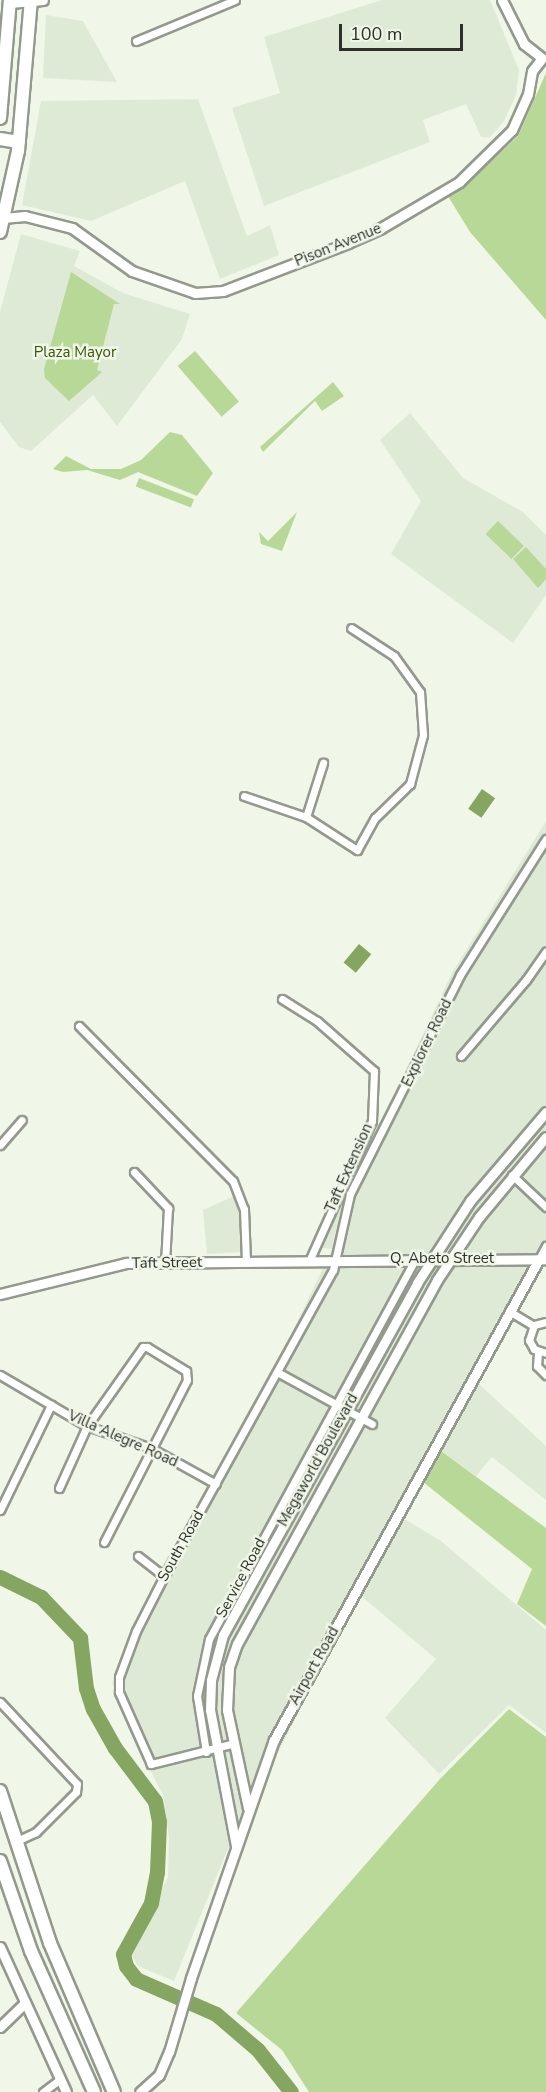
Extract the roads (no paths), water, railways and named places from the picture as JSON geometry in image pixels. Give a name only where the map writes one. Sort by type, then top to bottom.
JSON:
[{"type":"highway","points":[[0,232],[19,142],[35,1]]},
{"type":"highway","points":[[0,118],[6,2]]},
{"type":"highway","points":[[0,139],[19,142]]},
{"type":"highway","points":[[0,1791],[50,1943],[114,2092]]},
{"type":"highway","points":[[0,1862],[31,1951],[94,2092]]},
{"type":"highway","points":[[55,2001],[72,1994]]},
{"type":"main road","name":"Pison Avenue","points":[[3,218],[25,216],[72,228],[145,277],[195,293],[223,291],[381,228],[459,182],[512,130],[528,94],[532,71],[544,56],[524,45],[502,0]]},
{"type":"main road","points":[[6,2],[35,1]]},
{"type":"main road","name":"Megaworld Boulevard","points":[[236,1848],[210,1702],[211,1680],[223,1635],[412,1292],[465,1209],[546,1113]]},
{"type":"main road","name":"Megaworld Boulevard","points":[[249,1811],[227,1701],[229,1667],[237,1644],[426,1299],[477,1219],[546,1137]]},
{"type":"main road","points":[[465,1209],[466,1220],[477,1219]]},
{"type":"main road","name":"Q. Abeto Street","points":[[338,1260],[543,1259]]},
{"type":"main road","name":"Airport Road","points":[[140,2092],[159,2075],[190,1978],[274,1740],[509,1311],[543,1259]]},
{"type":"main road","name":"Taft Street","points":[[0,1293],[126,1263],[338,1260]]},
{"type":"main road","points":[[412,1292],[423,1288],[426,1299]]},
{"type":"main road","points":[[365,1375],[368,1388],[380,1383]]},
{"type":"main road","points":[[322,1452],[335,1446],[338,1459]]},
{"type":"main road","points":[[210,1702],[219,1712],[227,1701]]},
{"type":"main road","points":[[0,1947],[66,2092]]},
{"type":"main road","points":[[0,2027],[24,2004]]},
{"type":"street","points":[[136,41],[235,0]]},
{"type":"street","points":[[244,796],[306,817],[357,850],[375,818],[410,784],[418,766],[423,735],[420,692],[394,656],[351,628]]},
{"type":"street","points":[[306,817],[323,763]]},
{"type":"street","name":"Explorer Road","points":[[338,1260],[350,1194],[460,975],[546,839]]},
{"type":"street","points":[[461,1056],[526,980],[546,951]]},
{"type":"street","name":"Taft Extension","points":[[282,999],[317,1021],[374,1071],[372,1121],[309,1261]]},
{"type":"street","points":[[79,1026],[233,1181],[244,1209],[246,1262]]},
{"type":"street","points":[[0,1145],[22,1120]]},
{"type":"street","points":[[134,1172],[168,1208],[165,1263]]},
{"type":"street","points":[[512,1175],[546,1207]]},
{"type":"street","points":[[543,1259],[546,1246]]},
{"type":"street","name":"Service Road","points":[[206,1752],[197,1696],[209,1639],[415,1259]]},
{"type":"street","name":"South Road","points":[[235,1743],[151,1764],[119,1692],[119,1677],[136,1631],[164,1576],[279,1374],[338,1260]]},
{"type":"street","points":[[509,1311],[534,1326],[546,1322]]},
{"type":"street","points":[[534,1326],[529,1340],[542,1352],[537,1366],[546,1375]]},
{"type":"street","points":[[59,1488],[87,1426],[142,1347],[147,1347],[188,1375],[104,1542]]},
{"type":"street","points":[[279,1374],[372,1424]]},
{"type":"street","name":"Villa Alegre Road","points":[[0,1375],[87,1426],[151,1448],[216,1484]]},
{"type":"street","points":[[0,1510],[51,1405]]},
{"type":"street","points":[[138,1556],[164,1576]]},
{"type":"street","points":[[0,1702],[77,1784],[76,1792],[36,1832],[17,1841]]},
{"type":"street","points":[[43,2092],[60,2079]]},
{"type":"waterway","points":[[0,1577],[41,1597],[80,1638],[86,1688],[93,1709],[115,1748],[155,1801],[159,1822],[157,1872],[151,1903],[123,1954],[126,1966],[136,1979],[216,2014],[258,2050],[291,2092]]},
{"type":"park label","name":"Plaza Mayor","points":[[75,353]]}]
